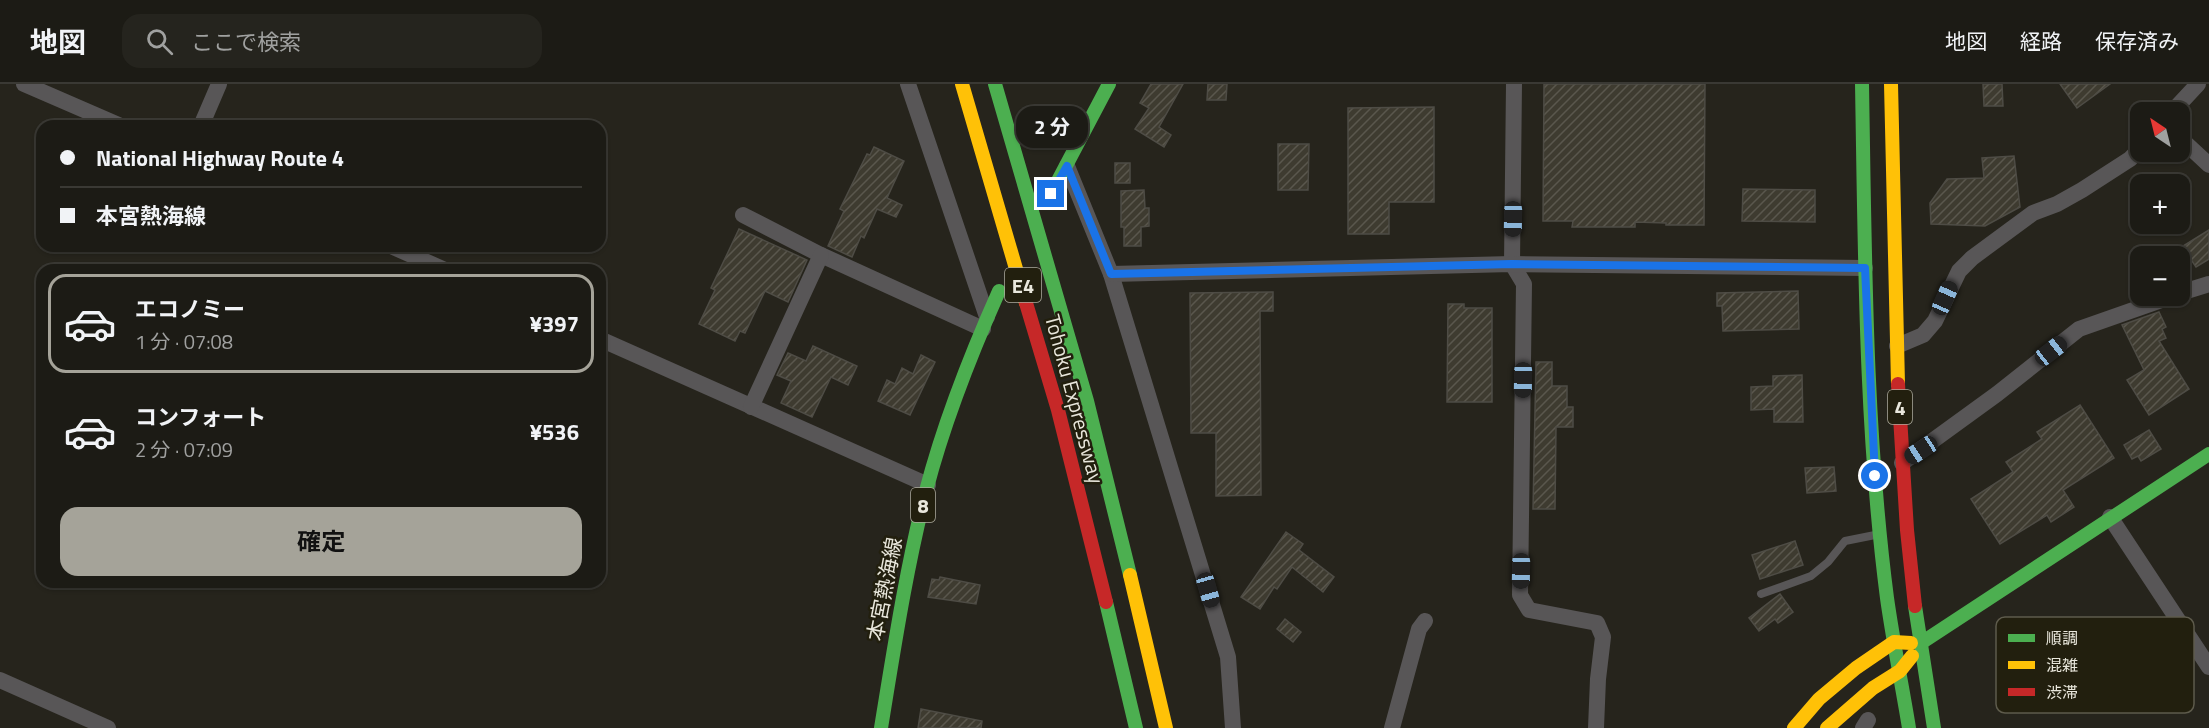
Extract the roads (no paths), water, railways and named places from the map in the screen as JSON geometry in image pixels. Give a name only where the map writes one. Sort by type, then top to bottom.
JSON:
[{"type":"main road","name":"Tohoku Expressway","points":[[962,84],[1024,289],[1078,488],[1136,728]]},
{"type":"main road","name":"Tohoku Expressway","points":[[995,84],[1052,278],[1106,479],[1166,728]]},
{"type":"main road","points":[[1051,194],[1109,84]]},
{"type":"main road","name":"4","points":[[1862,84],[1870,396],[1881,535],[1894,642],[1909,728]]},
{"type":"main road","name":"4","points":[[1891,84],[1902,463],[1914,594],[1934,728]]},
{"type":"main road","name":"本宮熱海線","points":[[881,728],[898,624],[928,485],[944,430],[999,291]]},
{"type":"main road","points":[[1827,728],[1873,688],[1900,671],[1921,643],[2209,454]]},
{"type":"main road","points":[[1106,479],[1160,643]]},
{"type":"main road","points":[[1078,488],[1105,660]]},
{"type":"main road","points":[[1794,728],[1819,699],[1856,668],[1894,642],[1921,643]]},
{"type":"street","points":[[24,84],[107,120]]},
{"type":"street","points":[[204,120],[219,84]]},
{"type":"street","points":[[908,84],[985,323]]},
{"type":"street","points":[[1514,84],[1512,264],[1524,284],[1520,595],[1529,610],[1597,623],[1603,637],[1596,728]]},
{"type":"street","points":[[2181,102],[2198,84]]},
{"type":"street","points":[[2190,147],[2209,165]]},
{"type":"street","points":[[1897,346],[1923,335],[1929,328],[1959,271],[1972,258],[2033,213],[2057,204],[2130,159]]},
{"type":"street","points":[[1067,166],[1111,274],[1228,657],[1233,728]]},
{"type":"street","points":[[742,215],[821,255],[985,323]]},
{"type":"street","points":[[404,252],[432,264]]},
{"type":"street","points":[[752,407],[821,255]]},
{"type":"street","points":[[1111,274],[1512,264],[1865,268]]},
{"type":"street","points":[[2190,290],[2209,284]]},
{"type":"street","points":[[1902,463],[1997,394],[2079,329],[2145,306]]},
{"type":"street","points":[[606,342],[928,485]]},
{"type":"street","points":[[2110,517],[2176,617]]},
{"type":"street","points":[[1392,728],[1419,628],[1425,621]]},
{"type":"street","points":[[2194,644],[2209,667]]},
{"type":"street","points":[[0,680],[108,728]]},
{"type":"lane","points":[[1761,594],[1811,576],[1828,562],[1845,542],[1881,535]]}]
